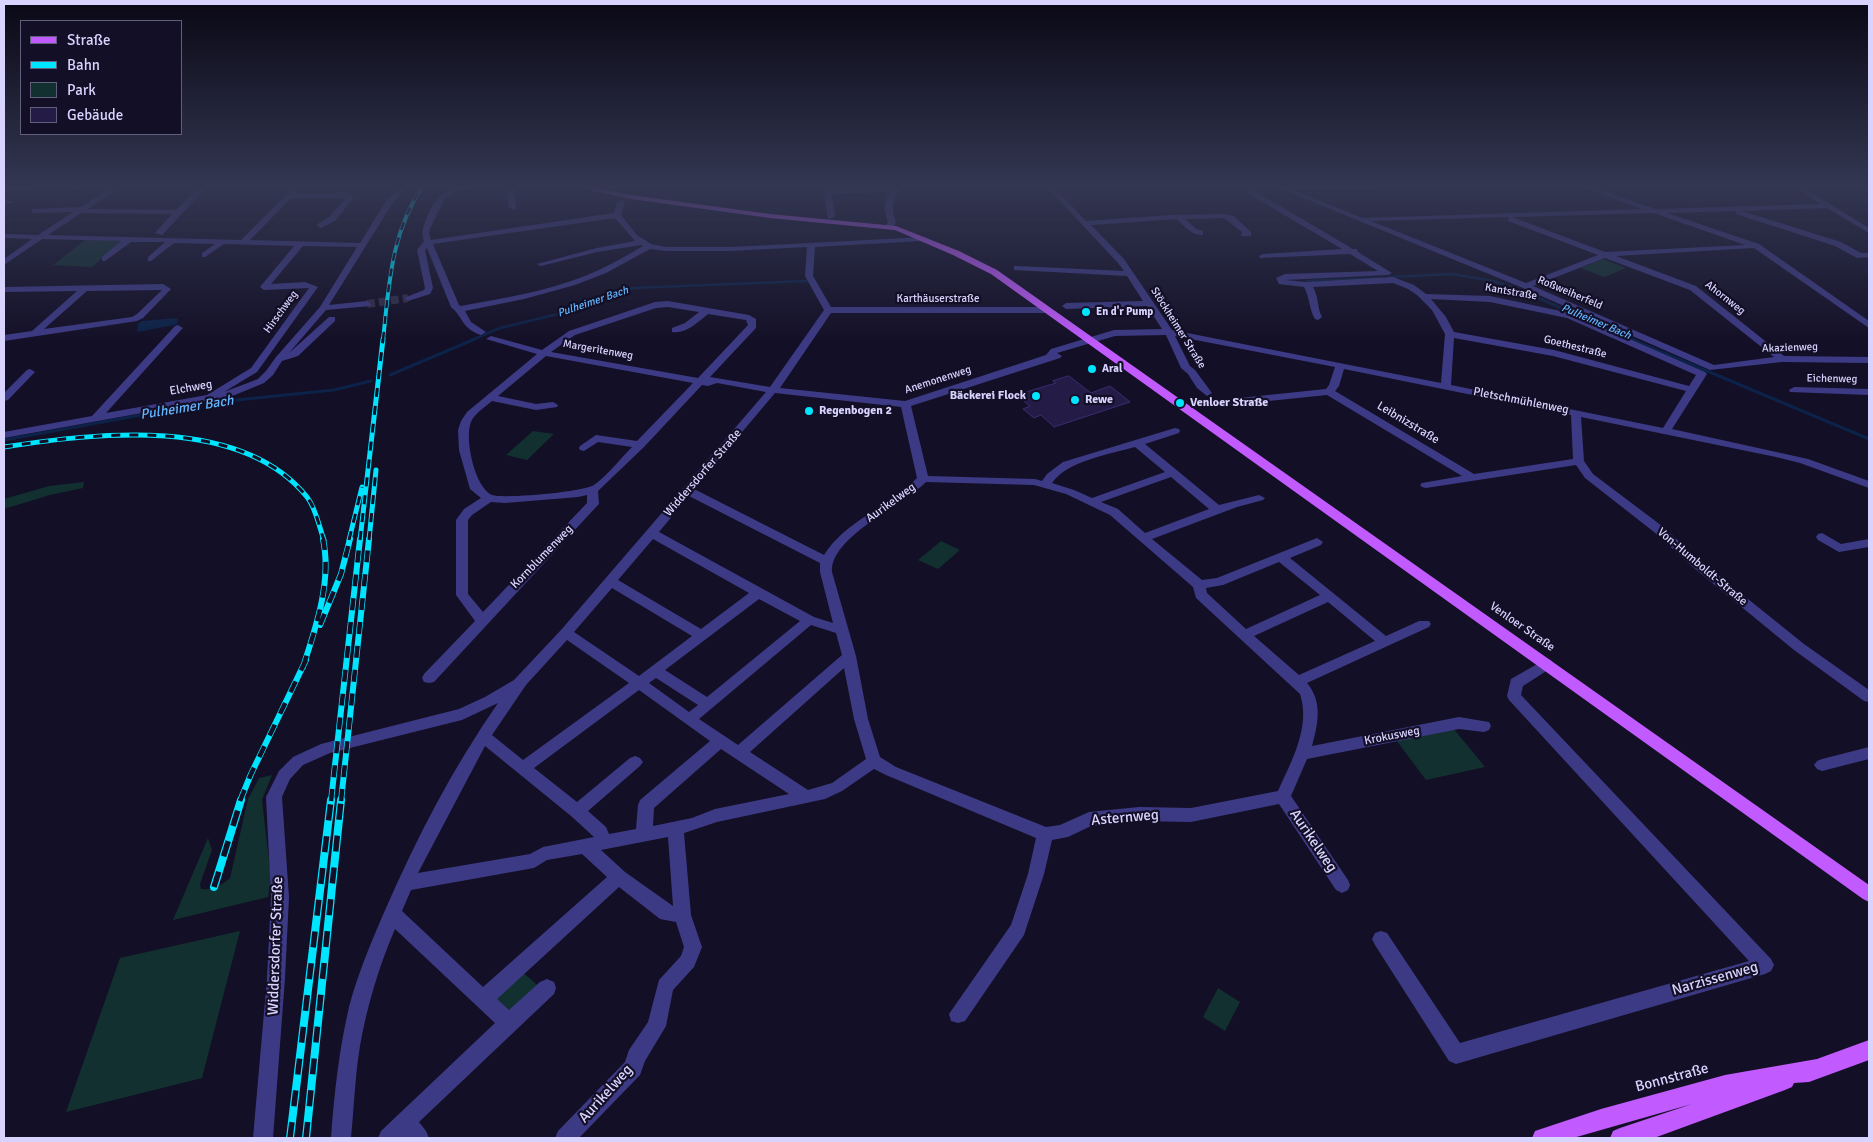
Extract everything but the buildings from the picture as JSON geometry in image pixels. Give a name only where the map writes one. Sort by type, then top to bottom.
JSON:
[{"type":"main road","name":"Venloer Straße","points":[[923,239],[974,261],[994,272],[1869,894]]},
{"type":"main road","points":[[1853,883],[1869,900]]},
{"type":"main road","name":"Bonnstraße","points":[[1620,1138],[1652,1133],[1869,1050]]},
{"type":"main road","name":"Bonnstraße","points":[[1542,1138],[1601,1118],[1725,1085],[1816,1069]]},
{"type":"street","points":[[4,263],[34,239]]},
{"type":"street","points":[[105,259],[129,239]]},
{"type":"street","points":[[135,239],[361,245]]},
{"type":"street","name":"Elchweg","points":[[4,435],[230,394],[260,381],[270,373],[279,359],[323,308],[365,239]]},
{"type":"street","points":[[427,239],[447,291],[455,307],[460,309],[548,291],[587,278],[622,262],[646,244]]},
{"type":"street","points":[[408,298],[428,292],[429,288],[421,250],[428,243],[452,239]]},
{"type":"street","points":[[640,239],[646,244]]},
{"type":"street","points":[[540,264],[597,250],[646,244],[666,249],[698,250],[811,244],[861,244],[918,239]]},
{"type":"street","name":"Stöckheimer Straße","points":[[1100,239],[1121,262],[1169,332],[1186,368],[1207,393]]},
{"type":"street","points":[[1333,239],[1388,273],[1285,276],[1280,278],[1282,282],[1307,285],[1393,280],[1403,282],[1423,296],[1440,313],[1450,334],[1446,386]]},
{"type":"street","name":"Roßweiherfeld","points":[[1409,239],[1526,286],[1713,368]]},
{"type":"street","name":"Ahornweg","points":[[1567,239],[1694,288],[1782,359]]},
{"type":"street","points":[[1736,239],[1756,246],[1869,325]]},
{"type":"street","points":[[1823,239],[1838,244],[1860,256],[1869,255]]},
{"type":"street","points":[[151,259],[171,241]]},
{"type":"street","points":[[205,255],[222,242]]},
{"type":"street","name":"Hirschweg","points":[[209,398],[220,389],[254,370],[314,287],[305,285],[264,287],[300,244]]},
{"type":"street","points":[[811,244],[810,276],[828,310]]},
{"type":"street","points":[[1526,286],[1607,254],[1756,246]]},
{"type":"street","points":[[1262,256],[1354,251]]},
{"type":"street","points":[[1017,268],[1129,274]]},
{"type":"street","points":[[1307,285],[1313,294],[1315,312],[1318,318]]},
{"type":"street","points":[[4,289],[163,287],[167,289],[140,316],[134,319],[4,338]]},
{"type":"street","points":[[34,334],[85,288]]},
{"type":"street","name":"Kantstraße","points":[[1423,296],[1490,298],[1570,316],[1702,374],[1692,390]]},
{"type":"street","points":[[1066,306],[1148,303]]},
{"type":"street","points":[[323,308],[367,304]]},
{"type":"street","points":[[668,304],[706,311],[749,318],[753,321],[753,326],[601,484],[592,490],[578,494],[505,500],[489,498],[476,489],[462,431],[465,419],[543,353],[572,334],[655,305],[668,304]]},
{"type":"street","points":[[460,309],[467,324],[480,332]]},
{"type":"street","name":"Karthäuserstraße","points":[[828,310],[1047,310]]},
{"type":"street","name":"Widdersdorfer Straße","points":[[341,1138],[350,1048],[359,1006],[377,950],[416,858],[483,736],[521,681],[566,633],[782,379],[828,310]]},
{"type":"street","points":[[675,330],[688,325],[706,311]]},
{"type":"street","name":"Elchweg","points":[[279,359],[295,354],[332,319]]},
{"type":"street","points":[[96,418],[178,328]]},
{"type":"street","name":"Pletschmühlenweg","points":[[1094,342],[1107,335],[1130,331],[1169,332],[1576,412],[1776,454],[1804,461],[1869,485]]},
{"type":"street","name":"Goethestraße","points":[[1450,334],[1554,353],[1692,390]]},
{"type":"street","name":"Margeritenweg","points":[[491,338],[543,353],[702,380],[748,390],[772,390]]},
{"type":"street","name":"Anemonenweg","points":[[772,390],[906,404],[1094,342]]},
{"type":"street","name":"Akazienweg","points":[[1713,368],[1782,359],[1869,360]]},
{"type":"street","points":[[1220,404],[1329,392],[1334,386],[1340,365]]},
{"type":"street","points":[[4,398],[30,372]]},
{"type":"street","points":[[1666,431],[1692,390]]},
{"type":"street","name":"Eichenweg","points":[[1794,390],[1869,392]]},
{"type":"street","name":"Leibnizstraße","points":[[1329,392],[1473,478]]},
{"type":"street","points":[[491,398],[536,407],[553,405]]},
{"type":"street","name":"Aurikelweg","points":[[826,561],[839,544],[923,479],[906,404]]},
{"type":"street","points":[[1426,485],[1579,461],[1576,412]]},
{"type":"street","points":[[1045,485],[1051,476],[1067,464],[1174,430]]},
{"type":"street","points":[[584,448],[596,438],[640,445]]},
{"type":"street","points":[[1136,442],[1216,510]]},
{"type":"street","name":"Von-Humboldt-Straße","points":[[1579,461],[1589,476],[1658,529],[1705,571],[1799,647],[1869,697]]},
{"type":"street","points":[[1093,501],[1173,473]]},
{"type":"street","points":[[923,479],[1034,482],[1070,492],[1114,512],[1199,584],[1201,595],[1307,693],[1312,707],[1310,725],[1301,754],[1283,797]]},
{"type":"street","name":"Kornblumenweg","points":[[430,678],[482,620],[593,504],[592,490]]},
{"type":"street","points":[[687,490],[826,561],[826,572],[850,656],[861,719],[874,761],[891,771],[1045,834],[1036,874],[1018,929],[958,1014]]},
{"type":"street","points":[[482,620],[462,595],[462,520],[468,512],[489,498]]},
{"type":"street","points":[[1145,538],[1216,510],[1259,498]]},
{"type":"street","points":[[652,533],[809,620],[842,630]]},
{"type":"street","points":[[1822,537],[1839,548],[1869,544]]},
{"type":"street","points":[[1199,584],[1219,582],[1317,542]]},
{"type":"street","points":[[1281,556],[1385,642]]},
{"type":"street","points":[[610,581],[702,636]]},
{"type":"street","points":[[523,768],[656,672],[758,593]]},
{"type":"street","points":[[1244,635],[1330,596]]},
{"type":"street","points":[[689,720],[809,620]]},
{"type":"street","points":[[1297,682],[1424,624]]},
{"type":"street","points":[[566,633],[689,720],[805,796]]},
{"type":"street","points":[[739,753],[850,656]]},
{"type":"street","name":"Narzissenweg","points":[[1381,939],[1456,1054],[1765,965],[1514,696],[1516,683],[1546,664]]},
{"type":"street","points":[[656,672],[708,704]]},
{"type":"street","name":"Widdersdorfer Straße","points":[[263,1138],[276,978],[280,897],[274,797],[284,775],[298,762],[326,748],[462,714],[490,701],[521,681]]},
{"type":"street","name":"Krokusweg","points":[[1301,754],[1459,723],[1484,726]]},
{"type":"street","points":[[483,736],[577,811],[600,832],[604,842]]},
{"type":"street","points":[[644,833],[646,805],[721,740]]},
{"type":"street","points":[[1822,765],[1869,753]]},
{"type":"street","points":[[406,883],[534,861],[543,854],[693,825],[715,816],[819,794],[837,787],[874,761]]},
{"type":"street","points":[[577,811],[635,762]]},
{"type":"street","name":"Aurikelweg","points":[[1283,797],[1342,885]]},
{"type":"street","name":"Asternweg","points":[[1045,834],[1062,832],[1089,819],[1148,813],[1191,816],[1224,807],[1283,797]]},
{"type":"street","name":"Aurikelweg","points":[[565,1138],[632,1068],[636,1057],[657,1026],[665,986],[688,961],[693,947],[682,915],[676,828]]},
{"type":"street","points":[[585,846],[619,877],[666,912],[682,915]]},
{"type":"street","points":[[483,999],[619,877]]},
{"type":"street","points":[[393,913],[402,924],[509,1023]]},
{"type":"street","points":[[388,1138],[412,1131],[509,1023],[547,988]]},
{"type":"green space","points":[[85,240],[121,241],[92,267],[53,265]]},
{"type":"green space","points":[[1603,259],[1626,268],[1604,277],[1581,268]]},
{"type":"green space","points":[[533,431],[554,434],[527,460],[506,455]]},
{"type":"green space","points":[[84,482],[83,488],[50,495],[4,509],[4,499],[49,486]]},
{"type":"green space","points":[[941,541],[960,550],[938,569],[918,560]]},
{"type":"green space","points":[[1453,728],[1485,767],[1426,780],[1396,740]]},
{"type":"green space","points":[[272,775],[262,800],[271,878],[268,897],[173,920],[208,838],[212,850],[200,884],[201,889],[217,887],[230,878],[248,799],[259,778]]},
{"type":"green space","points":[[240,931],[202,1078],[66,1112],[120,958]]},
{"type":"green space","points":[[520,970],[542,989],[511,1018],[488,999]]},
{"type":"green space","points":[[1218,988],[1240,1002],[1225,1031],[1203,1017]]},
{"type":"water","points":[[178,318],[177,324],[137,332],[138,324],[142,321]]},
{"type":"waterway","name":"Pulheimer Bach","points":[[1389,277],[1452,274],[1493,281],[1520,290],[1634,340]]},
{"type":"waterway","name":"Pulheimer Bach","points":[[1307,281],[1382,278]]},
{"type":"waterway","name":"Pulheimer Bach","points":[[472,340],[500,328],[562,313],[633,288],[807,281]]},
{"type":"waterway","name":"Pulheimer Bach","points":[[390,375],[475,339]]},
{"type":"waterway","name":"Pulheimer Bach","points":[[1631,339],[1869,439]]},
{"type":"waterway","name":"Pulheimer Bach","points":[[4,440],[207,403],[334,390],[371,381]]},
{"type":"tunnel","points":[[367,304],[408,298]]},
{"type":"railway","points":[[383,340],[390,279],[398,239]]},
{"type":"railway","points":[[360,540],[383,339]]},
{"type":"railway","points":[[4,447],[81,437],[123,435],[165,436],[206,441],[245,453],[279,471],[310,501],[324,540]]},
{"type":"railway","points":[[369,540],[376,470]]},
{"type":"railway","points":[[349,540],[362,487]]},
{"type":"railway","points":[[304,665],[317,620],[324,587],[326,571],[323,539]]},
{"type":"railway","points":[[320,625],[341,574],[350,539]]},
{"type":"railway","points":[[331,801],[360,539]]},
{"type":"railway","points":[[341,801],[369,539]]},
{"type":"railway","points":[[304,665],[306,660]]},
{"type":"railway","points":[[240,801],[304,665]]},
{"type":"railway","points":[[214,887],[241,800]]},
{"type":"railway","points":[[290,1138],[331,800]]},
{"type":"railway","points":[[306,1138],[341,800]]},
{"type":"place","name":"En d'r Pump","points":[[1086,312]]},
{"type":"place","name":"Aral","points":[[1092,369]]},
{"type":"place","name":"Bäckerei Flock","points":[[1036,396]]},
{"type":"place","name":"Rewe","points":[[1075,400]]},
{"type":"place","name":"Venloer Straße","points":[[1180,403]]},
{"type":"place","name":"Regenbogen 2","points":[[809,411]]}]
